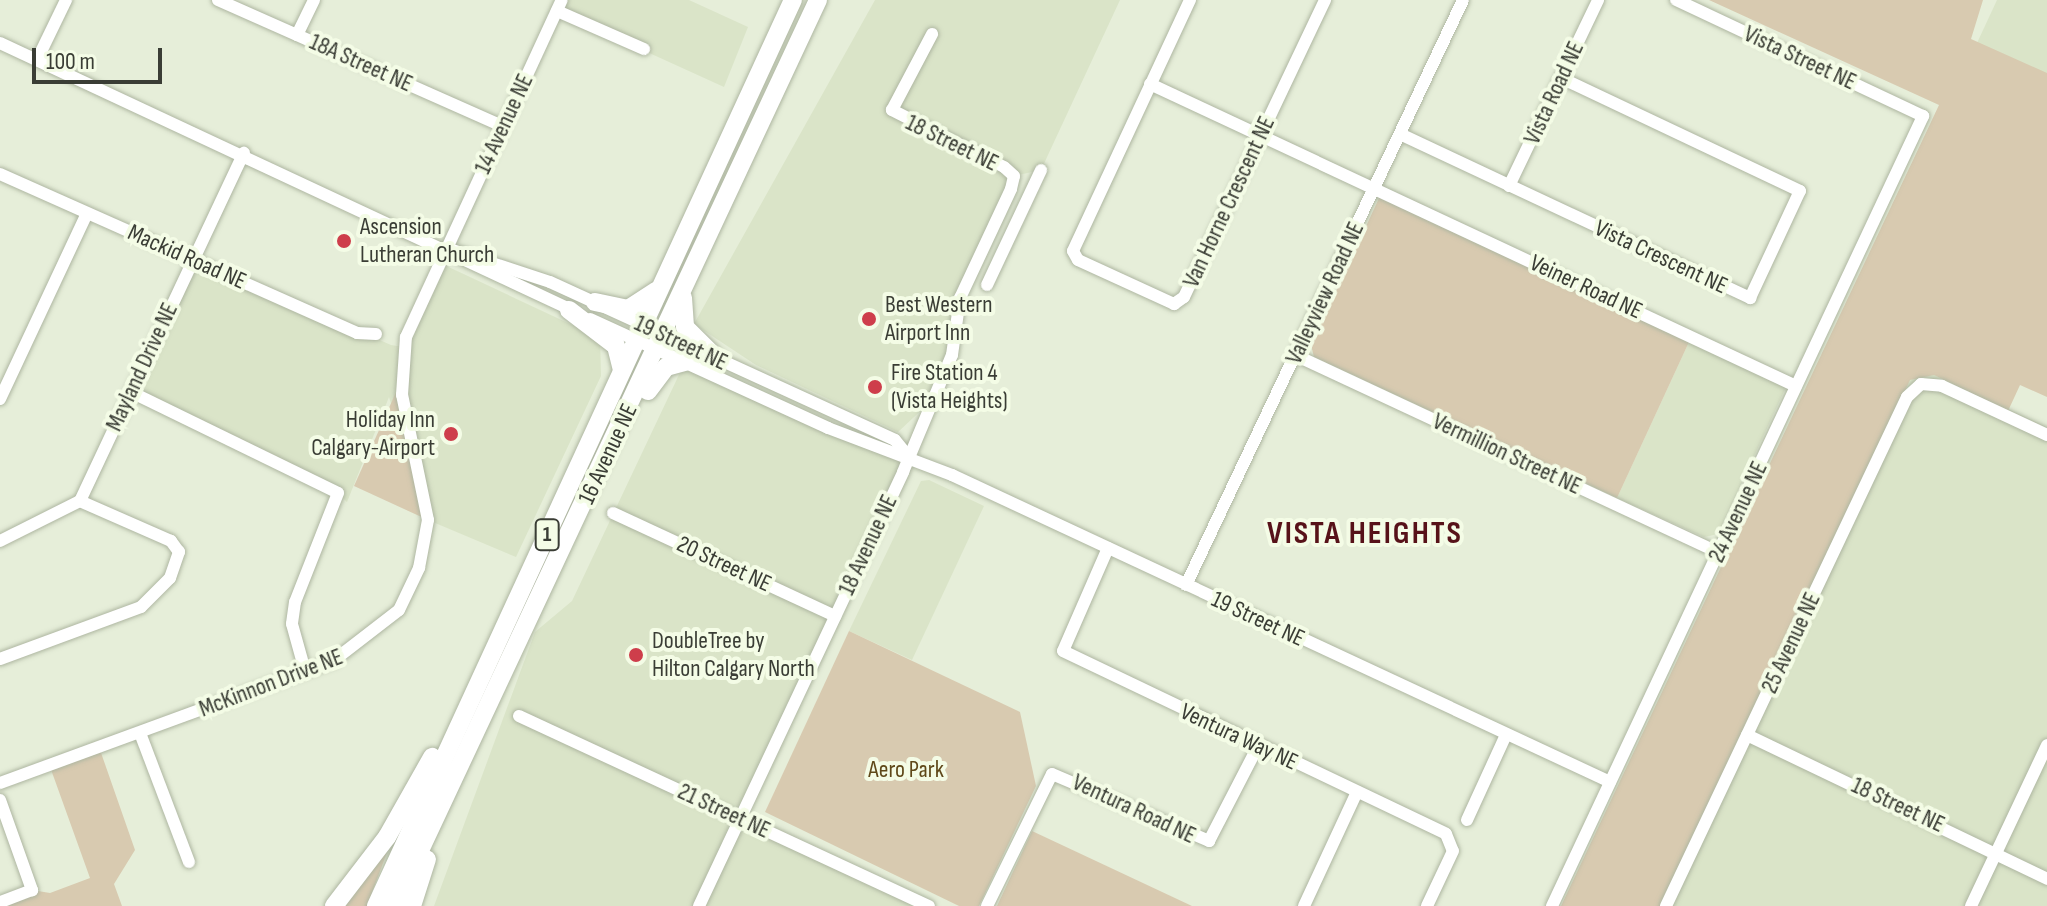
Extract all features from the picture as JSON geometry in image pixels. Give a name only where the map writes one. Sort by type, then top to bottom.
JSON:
[{"type":"highway","name":"16 Avenue NE","points":[[376,906],[793,0]]},
{"type":"highway","name":"16 Avenue NE","points":[[394,906],[685,291],[818,0]]},
{"type":"highway","points":[[595,302],[628,309],[662,287]]},
{"type":"highway","points":[[685,291],[685,327],[719,361]]},
{"type":"highway","points":[[569,310],[616,346],[622,370]]},
{"type":"highway","points":[[590,493],[605,481],[658,373],[685,362]]},
{"type":"highway","points":[[334,906],[387,837],[472,699]]},
{"type":"highway","points":[[412,906],[457,773]]},
{"type":"street","points":[[37,60],[66,0]]},
{"type":"street","name":"18A Street NE","points":[[218,0],[503,126]]},
{"type":"street","points":[[297,35],[314,0]]},
{"type":"street","name":"Van Horne Crescent NE","points":[[1190,0],[1073,246],[1075,258],[1170,304],[1181,301],[1325,0]]},
{"type":"street","name":"Vista Road NE","points":[[1509,186],[1598,0]]},
{"type":"street","name":"Vista Street NE","points":[[1676,0],[1923,116]]},
{"type":"street","name":"Valleyview Road NE","points":[[1186,585],[1400,134],[1459,1]]},
{"type":"street","points":[[560,5],[644,49]]},
{"type":"street","name":"14 Avenue NE","points":[[446,248],[560,5]]},
{"type":"street","name":"18 Street NE","points":[[932,34],[892,110],[1014,176]]},
{"type":"street","name":"19 Street NE","points":[[0,43],[244,153],[569,310],[641,332]]},
{"type":"street","name":"Vista Crescent NE","points":[[1400,134],[1750,298],[1800,191],[1561,78]]},
{"type":"street","name":"Veiner Road NE","points":[[1150,84],[1796,386]]},
{"type":"street","name":"24 Avenue NE","points":[[1552,906],[1923,116]]},
{"type":"street","name":"Mayland Drive NE","points":[[80,501],[244,153]]},
{"type":"street","points":[[987,285],[1041,170]]},
{"type":"street","name":"Mackid Road NE","points":[[0,174],[357,333],[376,334]]},
{"type":"street","name":"18 Avenue NE","points":[[699,906],[835,616],[952,355],[960,298],[1014,176]]},
{"type":"street","points":[[0,399],[87,213]]},
{"type":"street","name":"19 Street NE","points":[[446,248],[460,247],[595,302],[660,342],[719,361],[895,440],[907,455]]},
{"type":"street","name":"McKinnon Drive NE","points":[[0,783],[305,671],[371,638],[414,583],[427,505],[401,363],[446,248]]},
{"type":"street","name":"19 Street NE","points":[[660,342],[685,362],[907,455],[1610,782]]},
{"type":"street","name":"Vermillion Street NE","points":[[1295,355],[1719,553]]},
{"type":"street","name":"25 Avenue NE","points":[[1666,906],[1907,397],[1921,384],[1942,386],[2047,435]]},
{"type":"street","points":[[131,392],[338,493],[295,602],[292,624],[305,671]]},
{"type":"street","points":[[0,541],[80,501],[171,541],[179,552],[170,578],[141,607],[0,659]]},
{"type":"street","name":"20 Street NE","points":[[613,513],[835,616]]},
{"type":"street","name":"Ventura Way NE","points":[[1108,548],[1063,651],[1452,841],[1427,906]]},
{"type":"street","name":"21 Street NE","points":[[519,716],[929,906]]},
{"type":"street","points":[[140,733],[189,862]]},
{"type":"street","points":[[1467,820],[1506,735]]},
{"type":"street","name":"18 Street NE","points":[[1747,735],[1996,851],[2047,879]]},
{"type":"street","points":[[1971,906],[2047,745]]},
{"type":"street","name":"Ventura Road NE","points":[[987,906],[1052,774],[1209,841],[1258,746]]},
{"type":"street","points":[[1304,906],[1357,792]]},
{"type":"street","points":[[0,800],[32,890],[0,902]]},
{"type":"shaded area","points":[[562,0],[689,0],[748,27],[724,87],[557,11]]},
{"type":"shaded area","points":[[875,0],[1120,0],[1041,170],[1014,176],[969,276],[952,355],[929,403],[898,432],[756,365],[694,324]]},
{"type":"shaded area","points":[[1997,0],[2047,0],[2047,110],[1964,71]]},
{"type":"shaded area","points":[[193,259],[391,345],[403,347],[440,263],[600,338],[601,376],[516,557],[428,520],[389,397],[347,502],[329,485],[131,392]]},
{"type":"shaded area","points":[[1689,342],[1786,387],[1718,534],[1704,537],[1617,498]]},
{"type":"shaded area","points":[[685,362],[907,455],[740,818],[929,906],[434,906],[535,632],[572,601]]},
{"type":"shaded area","points":[[1915,366],[2047,427],[2047,906],[1659,906]]},
{"type":"shaded area","points":[[929,480],[984,506],[912,660],[849,631],[921,481]]},
{"type":"green space","points":[[1709,0],[1983,0],[1971,39],[2047,73],[2047,397],[2020,385],[2008,411],[1934,375],[1910,380],[1660,906],[1561,906],[1939,105]]},
{"type":"green space","points":[[1380,196],[1689,342],[1617,498],[1314,357],[1311,345]]},
{"type":"green space","points":[[401,381],[428,520],[354,486]]},
{"type":"green space","name":"Aero Park","points":[[849,631],[1020,712],[1036,786],[979,906],[959,906],[765,812]]},
{"type":"green space","points":[[99,747],[135,850],[114,884],[122,906],[0,906],[32,890],[50,893],[90,878],[49,764]]},
{"type":"green space","points":[[1032,831],[1192,906],[997,906]]},
{"type":"green space","points":[[392,839],[367,906],[342,906]]},
{"type":"place","name":"Ascension Lutheran Church","points":[[344,241]]},
{"type":"place","name":"Best Western Airport Inn","points":[[869,319]]},
{"type":"place","name":"Fire Station 4 (Vista Heights)","points":[[875,387]]},
{"type":"place","name":"Holiday Inn Calgary-Airport","points":[[451,434]]},
{"type":"place","name":"DoubleTree by Hilton Calgary North","points":[[636,655]]},
{"type":"district","name":"VISTA HEIGHTS","points":[[1365,534]]}]
